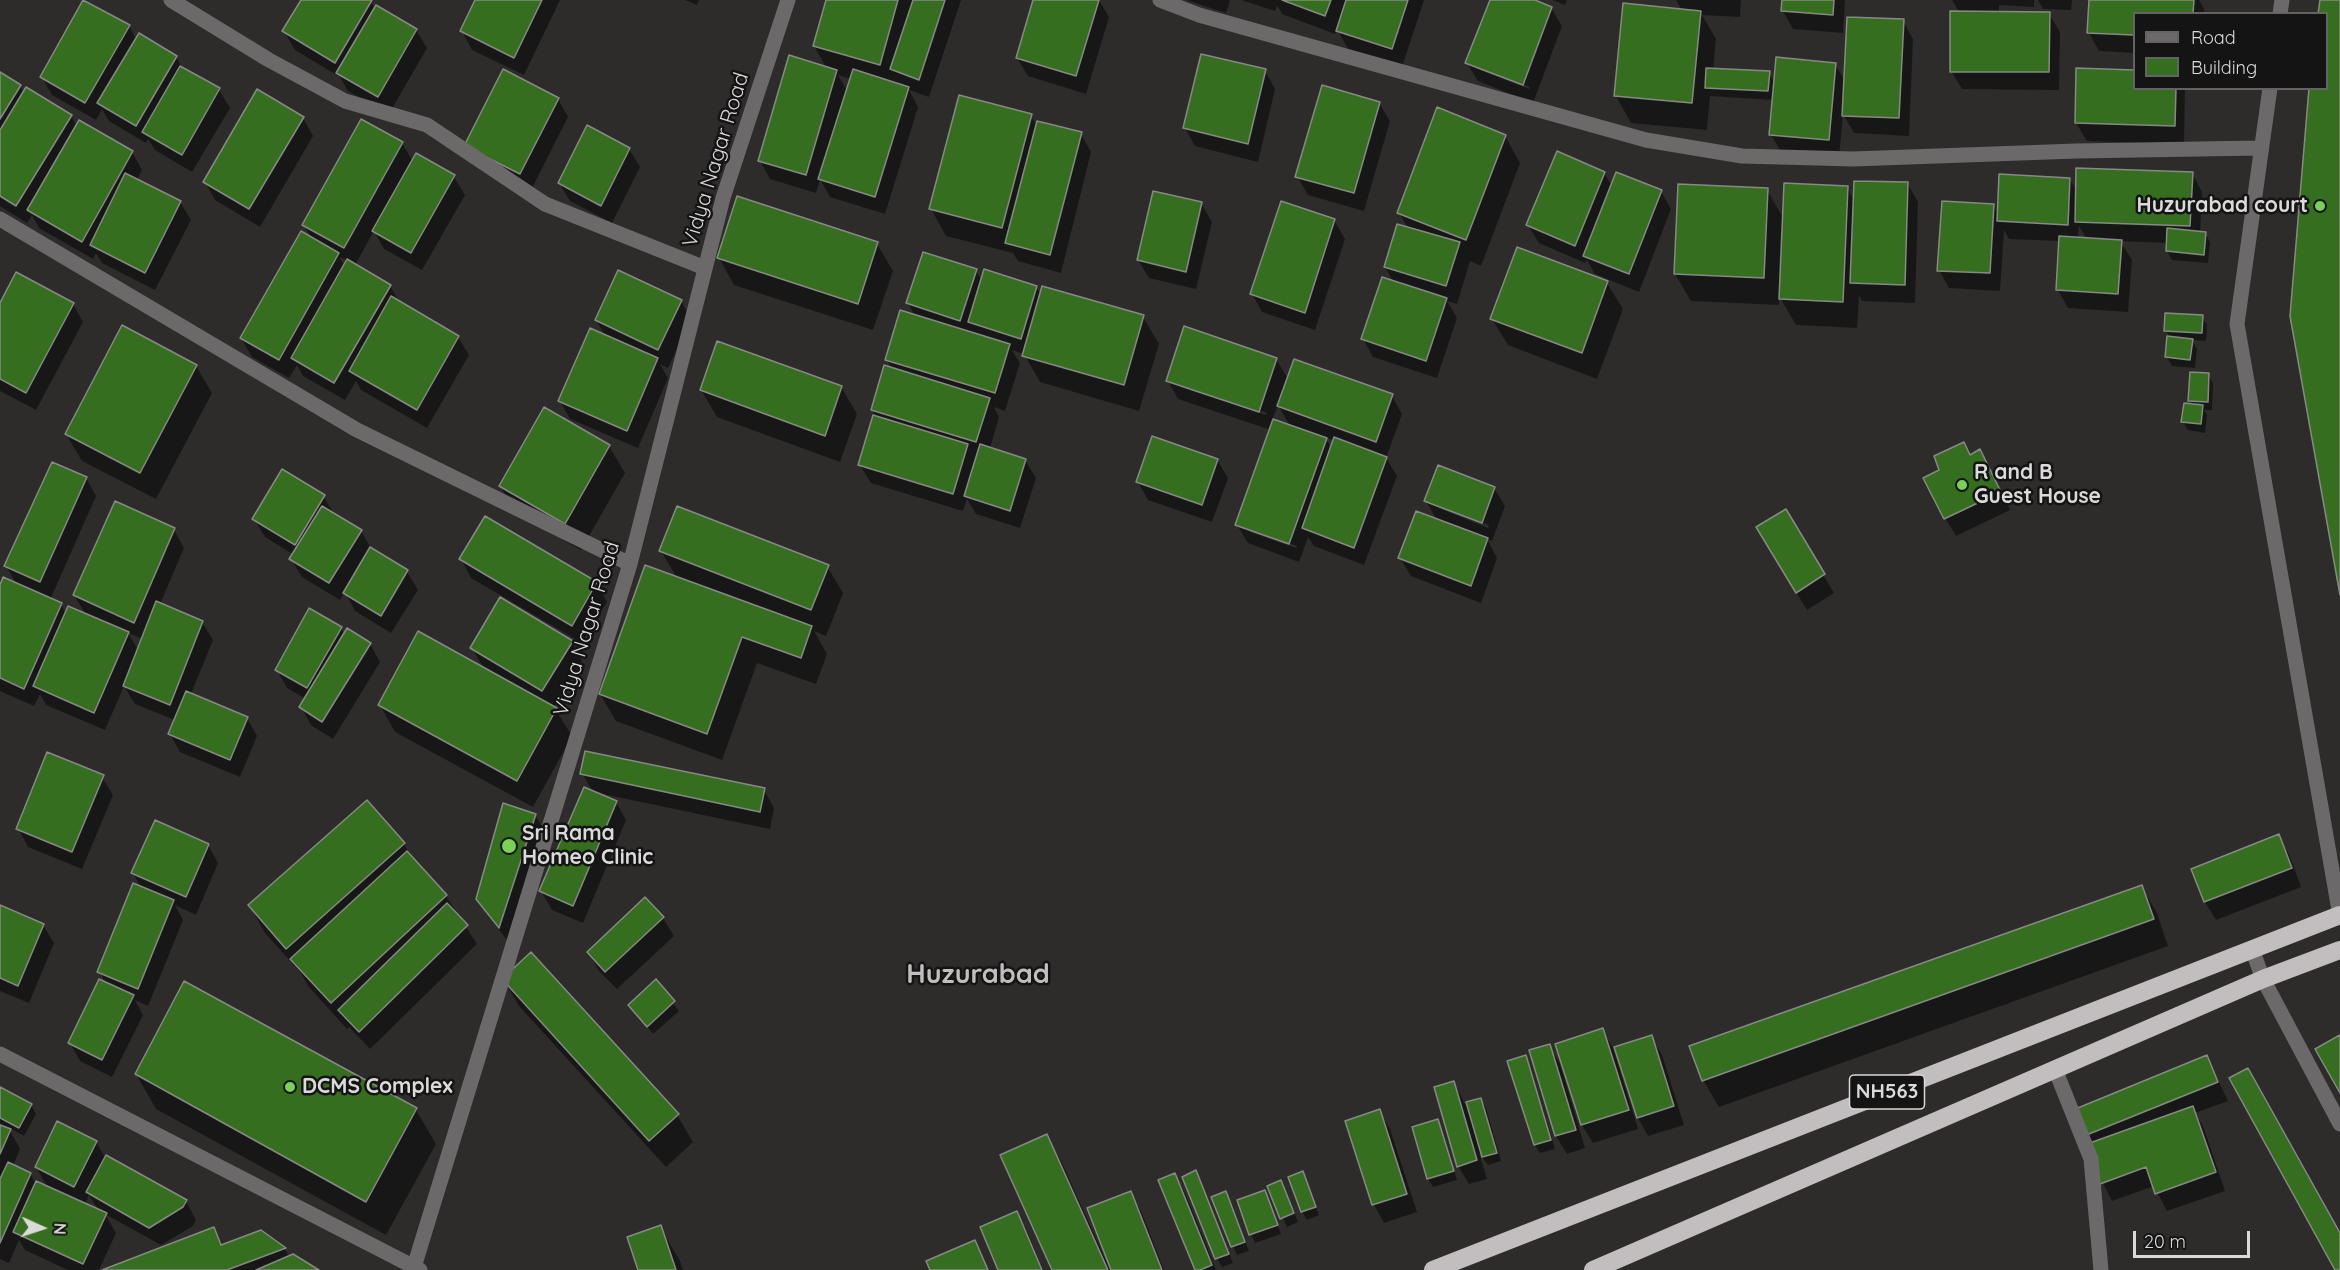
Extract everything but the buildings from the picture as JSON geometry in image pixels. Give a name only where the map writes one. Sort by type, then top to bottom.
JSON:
[{"type":"highway","name":"NH563","points":[[1434,1270],[2340,915]]},
{"type":"highway","name":"NH563","points":[[1593,1270],[2264,979],[2340,950]]},
{"type":"street","points":[[171,0],[268,60],[345,101],[427,125],[545,204],[705,268]]},
{"type":"street","name":"Vidya Nagar Road","points":[[417,1268],[630,564],[723,198],[788,0]]},
{"type":"street","points":[[1160,0],[1210,18],[1646,140],[1742,156],[1853,159],[2076,151],[2261,148]]},
{"type":"street","points":[[2270,90],[2237,324],[2340,915]]},
{"type":"street","points":[[0,219],[357,430],[630,564]]},
{"type":"street","points":[[2252,949],[2264,979],[2340,1124]]},
{"type":"street","points":[[0,1054],[417,1268]]},
{"type":"street","points":[[2055,1069],[2091,1160],[2101,1270]]},
{"type":"place","name":"Huzurabad court","points":[[2320,206]]},
{"type":"place","name":"R and B Guest House","points":[[1962,485]]},
{"type":"place","name":"Sri Rama Homeo Clinic","points":[[509,846]]},
{"type":"place","name":"DCMS Complex","points":[[290,1087]]},
{"type":"district","name":"Huzurabad","points":[[978,975]]}]
